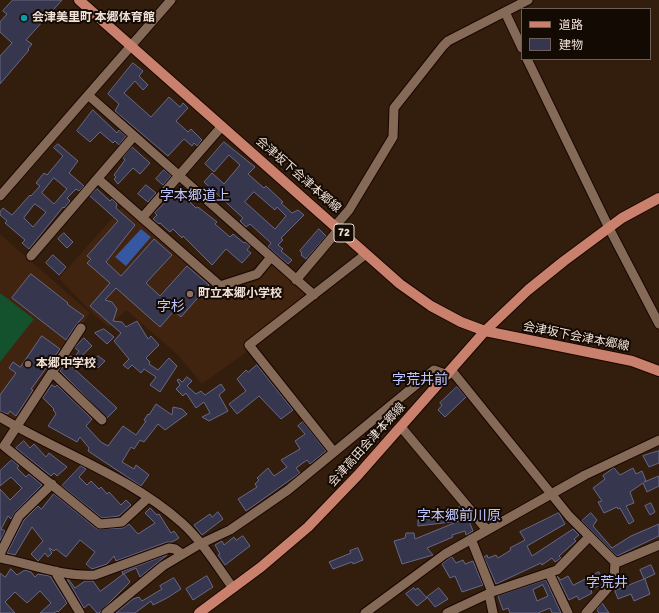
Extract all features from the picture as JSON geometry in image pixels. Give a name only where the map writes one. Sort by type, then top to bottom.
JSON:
[{"type":"main road","name":"会津坂下会津本郷線","points":[[79,0],[338,227],[400,284],[431,306],[461,322],[485,331],[632,361],[659,371]]},
{"type":"main road","name":"会津高田会津本郷線","points":[[198,613],[260,568],[308,527],[338,497],[450,373],[485,331],[528,290],[622,218],[659,198]]},
{"type":"street","points":[[0,196],[170,0]]},
{"type":"street","points":[[296,280],[338,227],[393,137],[392,113],[398,102],[448,41],[528,0]]},
{"type":"street","points":[[505,12],[521,46]]},
{"type":"street","points":[[527,60],[609,228],[659,324]]},
{"type":"street","points":[[88,95],[314,295]]},
{"type":"street","points":[[142,218],[222,126]]},
{"type":"street","points":[[31,256],[134,136]]},
{"type":"street","points":[[98,179],[220,286],[257,274],[271,257]]},
{"type":"street","points":[[334,452],[249,345],[366,254]]},
{"type":"street","points":[[81,328],[18,428],[4,446],[100,524],[122,522],[148,498]]},
{"type":"street","points":[[106,613],[151,575],[182,554],[230,530],[259,511],[434,370],[450,373],[569,516],[615,562],[614,581],[586,613]]},
{"type":"street","points":[[53,373],[102,420]]},
{"type":"street","points":[[0,417],[18,428],[103,470],[148,498],[182,524],[200,544],[233,588]]},
{"type":"street","points":[[400,427],[487,530]]},
{"type":"street","points":[[365,613],[419,571],[471,539],[585,475],[659,440]]},
{"type":"street","points":[[0,554],[19,516],[52,484]]},
{"type":"street","points":[[447,613],[490,593],[557,570],[589,537]]},
{"type":"street","points":[[471,539],[490,593],[493,613]]},
{"type":"street","points":[[615,562],[616,563],[659,545]]},
{"type":"street","points":[[0,558],[56,571],[95,575],[169,548],[175,549],[182,554]]},
{"type":"street","points":[[56,571],[80,613]]},
{"type":"street","points":[[549,573],[568,613]]},
{"type":"shaded area","name":"町立本郷小学校","points":[[124,205],[222,293],[259,280],[273,264],[307,296],[244,345],[248,351],[202,384],[177,354],[126,310],[109,327],[95,316],[59,278]]},
{"type":"shaded area","name":"本郷中学校","points":[[0,234],[90,313],[17,425],[0,414]]},
{"type":"green space","points":[[0,293],[34,319],[0,362]]},
{"type":"water","points":[[141,229],[151,237],[126,266],[115,257]]},
{"type":"building","name":"会津美里町 本郷体育館","points":[[13,0],[62,0],[26,40],[32,44],[28,49],[29,50],[0,84],[0,56],[12,43],[0,32],[0,22],[7,14],[3,11]]},
{"type":"building","points":[[133,63],[143,71],[139,76],[148,85],[143,90],[135,81],[124,93],[151,117],[169,97],[180,107],[183,103],[188,108],[176,121],[188,132],[191,129],[202,140],[197,146],[194,143],[192,146],[184,139],[168,156],[115,111],[119,104],[108,94]]},
{"type":"building","points":[[93,110],[117,133],[119,130],[126,136],[119,145],[115,141],[113,143],[100,132],[90,142],[77,131]]},
{"type":"building","points":[[224,142],[255,167],[248,174],[264,188],[266,186],[292,213],[298,210],[304,215],[281,238],[283,240],[278,245],[283,249],[281,251],[292,260],[288,264],[268,247],[271,243],[250,224],[246,227],[240,221],[243,218],[204,182],[212,173],[224,184],[240,165],[229,155],[214,172],[205,164]],"holes":[[[254,192],[275,210],[277,207],[286,216],[275,229],[245,202]]]},
{"type":"building","points":[[58,144],[78,161],[69,173],[84,186],[79,191],[76,189],[67,198],[70,201],[64,208],[63,207],[29,249],[22,243],[25,240],[5,223],[7,221],[0,215],[0,212],[3,208],[12,215],[40,186],[36,183],[44,173],[47,175],[63,156],[54,148]],"holes":[[[54,178],[67,189],[54,204],[42,193]],[[35,204],[46,212],[33,227],[24,218]]]},
{"type":"building","points":[[132,147],[150,163],[140,174],[133,168],[118,184],[114,179],[116,177],[114,175],[125,160],[123,158]]},
{"type":"building","points":[[164,170],[171,176],[163,185],[156,179]]},
{"type":"building","points":[[146,185],[156,193],[148,202],[138,194]]},
{"type":"building","points":[[180,188],[186,194],[184,196],[196,208],[198,207],[217,222],[215,224],[230,237],[233,234],[250,246],[247,250],[251,253],[242,263],[226,249],[212,265],[183,236],[182,238],[173,229],[170,232],[153,219],[157,215],[155,213]]},
{"type":"building","points":[[97,189],[110,201],[112,199],[117,204],[116,208],[135,225],[106,262],[121,276],[154,239],[172,255],[146,283],[160,296],[187,266],[209,285],[181,317],[174,311],[160,327],[116,288],[105,300],[112,302],[117,309],[113,321],[122,322],[126,327],[137,321],[148,339],[151,336],[159,345],[146,358],[150,362],[149,364],[158,370],[169,358],[177,366],[160,392],[150,385],[156,377],[144,369],[141,373],[132,365],[128,369],[123,365],[129,359],[114,341],[121,333],[90,306],[110,283],[87,263],[91,259],[87,256],[118,221],[90,196]]},
{"type":"building","points":[[319,229],[326,236],[306,259],[301,255],[302,253],[300,251]]},
{"type":"building","points":[[64,233],[73,242],[67,248],[58,239]]},
{"type":"building","points":[[53,255],[66,267],[59,275],[46,263]]},
{"type":"building","points":[[31,274],[84,316],[66,340],[12,298]]},
{"type":"building","points":[[104,329],[114,337],[107,344],[95,333]]},
{"type":"building","points":[[42,336],[60,349],[31,389],[33,390],[16,416],[10,411],[8,414],[0,411],[0,395],[16,373],[9,368],[13,362],[20,367]]},
{"type":"building","points":[[84,338],[92,346],[71,366],[117,408],[107,418],[60,371],[70,356],[74,358],[79,351],[75,348]]},
{"type":"building","points":[[98,356],[105,361],[98,368],[92,362]]},
{"type":"building","points":[[257,365],[293,410],[281,419],[259,396],[237,414],[229,404],[246,391],[237,379],[246,370],[248,372]]},
{"type":"building","points":[[187,377],[192,381],[187,386],[196,394],[201,391],[205,395],[221,384],[225,390],[219,395],[228,411],[209,421],[202,417],[210,413],[204,402],[196,408],[186,393],[183,396],[176,389],[180,385],[177,380],[179,379],[182,382]]},
{"type":"building","points":[[52,385],[55,387],[57,385],[92,419],[86,426],[101,442],[108,446],[123,426],[136,435],[146,421],[144,420],[156,404],[172,415],[173,407],[182,409],[187,414],[165,430],[158,424],[144,442],[140,440],[134,449],[131,447],[122,462],[134,469],[136,465],[149,475],[141,486],[88,451],[89,448],[80,437],[77,442],[48,426],[56,414],[53,410],[54,409],[43,398]]},
{"type":"building","points":[[457,387],[466,397],[445,417],[438,410],[442,405],[440,403]]},
{"type":"building","points":[[303,422],[326,451],[310,464],[307,460],[296,468],[300,473],[246,511],[238,499],[257,487],[255,484],[259,480],[257,478],[268,468],[274,476],[287,467],[281,460],[300,449],[295,441],[305,434],[298,426]]},
{"type":"building","points":[[24,441],[30,448],[34,444],[46,457],[49,453],[67,467],[57,476],[54,473],[51,476],[16,448]]},
{"type":"building","points":[[659,451],[659,463],[649,467],[643,456]]},
{"type":"building","points":[[12,460],[19,466],[17,468],[26,477],[29,474],[42,485],[15,512],[11,519],[8,516],[1,529],[5,531],[0,541],[0,489],[10,500],[22,488],[11,477],[0,486],[0,471]]},
{"type":"building","points":[[81,466],[86,469],[79,477],[87,485],[91,481],[99,489],[101,487],[107,494],[109,492],[121,505],[126,500],[131,505],[119,516],[102,518],[62,486]]},
{"type":"building","points":[[614,468],[620,475],[633,468],[636,474],[642,471],[646,481],[644,482],[659,476],[659,486],[647,492],[643,483],[630,492],[634,503],[626,506],[634,521],[629,524],[620,508],[618,509],[617,507],[604,513],[598,502],[602,501],[593,488],[605,479],[603,476]]},
{"type":"building","points":[[54,494],[97,529],[123,528],[129,524],[138,534],[155,523],[145,513],[150,508],[157,515],[159,514],[171,533],[174,531],[179,538],[172,542],[167,542],[116,561],[114,556],[107,564],[92,569],[86,564],[95,552],[80,540],[66,557],[56,549],[54,551],[49,548],[52,553],[48,557],[45,553],[38,561],[31,554],[43,541],[32,527],[15,555],[7,553],[24,520],[38,506],[41,509]]},
{"type":"building","points":[[651,503],[655,512],[650,515],[645,506]]},
{"type":"building","points":[[460,507],[466,517],[467,516],[473,531],[466,535],[465,531],[452,535],[453,537],[427,548],[433,555],[402,564],[394,541],[405,538],[406,533],[414,533],[415,539],[459,521],[418,526],[418,520],[427,519],[426,516],[439,512],[439,514]]},
{"type":"building","points":[[218,512],[223,519],[202,535],[194,525],[210,514],[212,517]]},
{"type":"building","points":[[559,513],[565,524],[527,546],[532,556],[573,529],[579,535],[574,539],[576,541],[559,556],[561,558],[555,562],[552,558],[542,565],[541,563],[496,584],[484,557],[487,555],[488,558],[496,555],[498,558],[511,550],[510,548],[525,540],[520,532]]},
{"type":"building","points":[[591,513],[597,520],[593,526],[612,548],[631,536],[659,524],[659,536],[617,556],[582,521]]},
{"type":"building","points":[[243,536],[250,546],[225,565],[218,555],[220,554],[215,545],[222,541],[224,545],[234,537],[236,540]]},
{"type":"building","points":[[358,548],[363,560],[353,564],[352,562],[333,569],[329,562],[351,553],[350,551]]},
{"type":"building","points":[[167,555],[140,577],[136,568],[123,574],[122,572]]},
{"type":"building","points":[[452,557],[456,563],[463,560],[465,564],[473,561],[483,585],[462,592],[455,576],[450,578],[442,564]]},
{"type":"building","points":[[651,565],[655,574],[644,579],[640,570]]},
{"type":"building","points":[[11,569],[17,575],[25,570],[31,572],[35,577],[38,574],[50,576],[67,603],[58,612],[40,613],[51,603],[40,591],[27,603],[15,592],[5,602],[15,613],[0,613],[0,573],[5,577]]},
{"type":"building","points":[[599,572],[604,583],[591,590],[592,593],[579,600],[577,596],[569,600],[557,576],[561,580],[568,576],[573,585]]},
{"type":"building","points":[[124,574],[130,582],[99,613],[97,613],[89,604],[84,608],[67,579],[75,588],[85,581],[93,581],[100,591]]},
{"type":"building","points":[[207,576],[213,587],[193,600],[186,589]]},
{"type":"building","points":[[174,578],[181,589],[167,598],[153,605],[151,601],[135,613],[116,613],[133,599],[139,597],[142,601],[162,589],[160,586]]},
{"type":"building","points":[[645,579],[650,594],[634,601],[631,594],[618,599],[615,591]]},
{"type":"building","points":[[546,580],[561,613],[552,613],[550,608],[538,613],[510,613],[508,608],[503,610],[498,596]],"holes":[[[543,585],[548,596],[537,601],[533,590]]]},
{"type":"building","points":[[414,588],[415,590],[418,588],[427,598],[417,606],[406,594]]},
{"type":"building","points":[[439,588],[448,599],[435,607],[427,597]]},
{"type":"building","points":[[602,603],[609,613],[599,613],[597,610]]},
{"type":"place","name":"会津美里町 本郷体育館","points":[[24,18]]},
{"type":"place","name":"町立本郷小学校","points":[[190,294]]},
{"type":"place","name":"本郷中学校","points":[[28,364]]},
{"type":"district","name":"字本郷道上","points":[[195,196]]},
{"type":"district","name":"字杉","points":[[171,307]]},
{"type":"district","name":"字荒井前","points":[[420,380]]},
{"type":"district","name":"字本郷前川原","points":[[459,516]]},
{"type":"district","name":"字荒井","points":[[607,583]]}]
